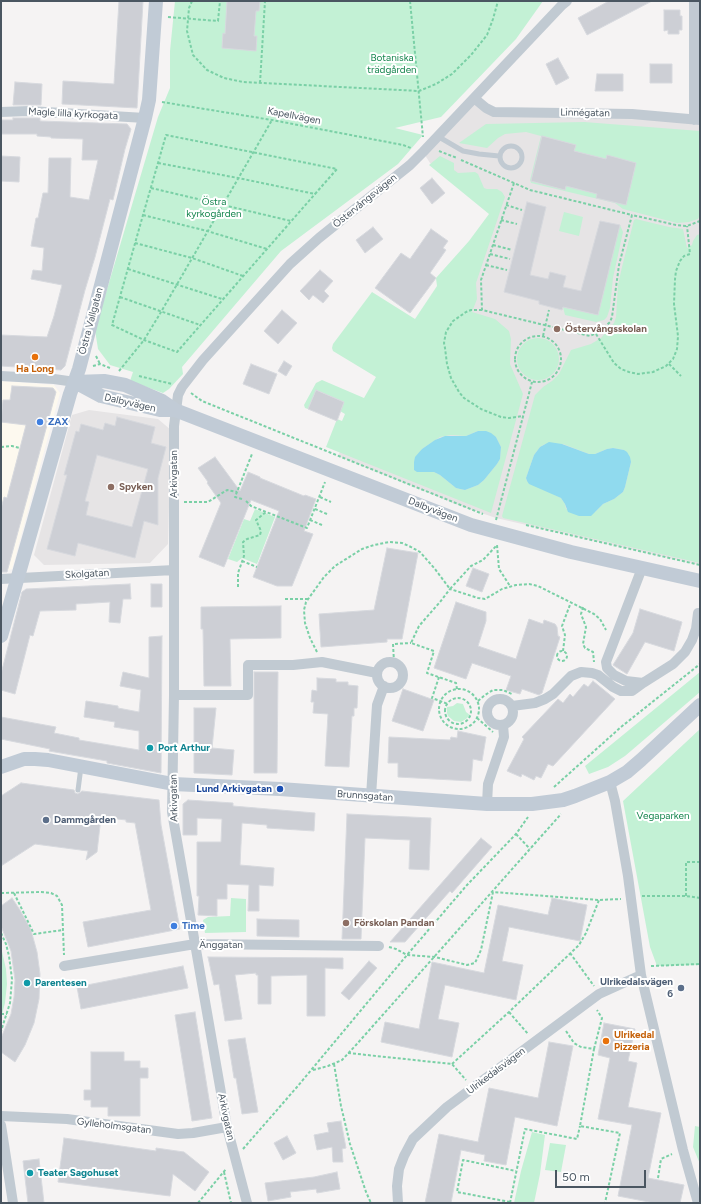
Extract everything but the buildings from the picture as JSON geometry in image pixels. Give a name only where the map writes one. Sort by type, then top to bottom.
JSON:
[{"type":"street","name":"Östra Vallgatan","points":[[1,636],[79,369],[139,118],[149,100],[156,1]]},
{"type":"street","name":"Östervångsvägen","points":[[175,410],[178,395],[182,387],[203,360],[290,264],[319,238],[404,170],[426,150],[567,1]]},
{"type":"street","points":[[694,1],[697,120]]},
{"type":"street","name":"Linnégatan","points":[[474,98],[486,108],[494,112],[604,112],[697,120]]},
{"type":"street","name":"Magle lilla kyrkogata","points":[[1,112],[29,111],[139,118]]},
{"type":"street","points":[[1,376],[54,379],[75,382]]},
{"type":"street","name":"Dalbyvägen","points":[[75,382],[101,396],[160,410],[175,410],[471,525],[494,525],[571,552],[700,581]]},
{"type":"street","name":"Arkivgatan","points":[[175,410],[172,812],[227,1127],[247,1203]]},
{"type":"street","points":[[642,568],[613,646],[607,658],[606,665],[614,675],[626,681],[643,683]]},
{"type":"street","name":"Skolgatan","points":[[1,580],[174,570]]},
{"type":"street","points":[[512,706],[535,703],[545,699],[553,694],[571,676],[581,672],[598,675],[613,687],[621,691],[632,691],[673,664],[685,652],[696,629],[698,613]]},
{"type":"street","points":[[174,695],[248,695],[248,665],[293,665],[322,662],[377,673]]},
{"type":"street","points":[[394,662],[401,667],[403,672],[402,681],[396,687],[391,688],[379,683],[377,673],[381,665],[394,662]]},
{"type":"street","points":[[371,796],[377,705],[384,686]]},
{"type":"street","points":[[500,698],[508,701],[512,706],[513,714],[509,722],[503,725],[496,724],[488,719],[486,710],[491,702],[500,698]]},
{"type":"street","name":"Brunnsgatan","points":[[1,766],[24,759],[35,759],[81,766],[173,784],[280,789],[487,804],[532,804],[563,800],[585,793],[610,782],[627,772],[700,705]]},
{"type":"street","points":[[487,804],[488,784],[504,737],[503,725]]},
{"type":"street","points":[[610,782],[615,801],[631,898],[641,971],[683,1150],[698,1203]]},
{"type":"street","name":"Änggatan","points":[[64,966],[195,944],[379,946]]},
{"type":"street","name":"Ulrikedalsvägen","points":[[398,1203],[397,1186],[399,1169],[413,1139],[447,1107],[534,1042],[600,994],[641,971]]},
{"type":"street","name":"Gylleholmsgatan","points":[[1,1116],[67,1120],[178,1134],[227,1127]]},
{"type":"street","points":[[1,1125],[13,1203]]},
{"type":"lane","points":[[439,136],[463,151],[499,156]]},
{"type":"lane","points":[[511,145],[516,146],[519,149],[522,157],[519,165],[510,168],[502,165],[499,156],[503,148],[511,145]]},
{"type":"lane","points":[[78,790],[81,766]]},
{"type":"path","points":[[192,1],[187,18],[189,42],[193,55],[207,70],[224,78],[243,82],[419,91],[436,84],[452,74],[471,55],[486,35],[498,1]]},
{"type":"path","points":[[168,17],[218,21],[220,1]]},
{"type":"path","points":[[260,83],[265,1]]},
{"type":"path","points":[[410,1],[426,150]]},
{"type":"path","name":"Kapellvägen","points":[[160,102],[272,120],[426,150],[530,190],[670,224],[687,226]]},
{"type":"path","points":[[119,371],[144,340],[272,120]]},
{"type":"path","points":[[166,135],[253,152],[337,169],[177,352],[144,340],[112,325],[166,135]]},
{"type":"path","points":[[158,163],[315,194]]},
{"type":"path","points":[[482,310],[481,280],[514,183]]},
{"type":"path","points":[[151,188],[291,221]]},
{"type":"path","points":[[506,205],[522,210]]},
{"type":"path","points":[[143,215],[207,231],[267,249]]},
{"type":"path","points":[[523,416],[509,418],[501,417],[481,409],[464,398],[451,378],[447,364],[444,342],[446,332],[453,321],[466,312],[471,310],[482,310],[590,336],[596,334],[610,322],[612,317],[619,265],[632,215]]},
{"type":"path","points":[[501,220],[517,224]]},
{"type":"path","points":[[596,334],[614,363],[625,371],[645,374],[669,364],[675,354],[678,336],[674,304],[676,271],[680,260],[684,256],[690,254],[687,226],[700,221]]},
{"type":"path","points":[[135,243],[192,258],[243,276]]},
{"type":"path","points":[[493,245],[512,250]]},
{"type":"path","points":[[490,254],[510,259]]},
{"type":"path","points":[[486,265],[507,270]]},
{"type":"path","points":[[128,269],[223,299]]},
{"type":"path","points":[[120,297],[200,325]]},
{"type":"path","points":[[543,336],[549,310]]},
{"type":"path","points":[[530,336],[543,336],[555,342],[561,354],[561,361],[556,373],[551,378],[539,382],[532,382],[521,375],[517,370],[514,356],[516,350],[524,340],[530,336]]},
{"type":"path","points":[[79,369],[100,364],[126,373]]},
{"type":"path","points":[[669,364],[681,376]]},
{"type":"path","points":[[133,374],[182,387],[202,401],[451,502],[490,516]]},
{"type":"path","points":[[494,525],[532,382]]},
{"type":"path","points":[[1,447],[12,446],[20,448]]},
{"type":"path","points":[[242,499],[235,497],[253,453]]},
{"type":"path","points":[[246,501],[250,506],[307,528],[326,482]]},
{"type":"path","points":[[174,502],[208,502],[227,490],[237,492]]},
{"type":"path","points":[[320,497],[331,502]]},
{"type":"path","points":[[315,509],[327,514]]},
{"type":"path","points":[[238,587],[238,573],[244,556],[243,542],[247,539],[260,535],[261,531],[256,520],[266,512]]},
{"type":"path","points":[[310,520],[322,525]]},
{"type":"path","points":[[494,525],[503,520]]},
{"type":"path","points":[[291,526],[292,522]]},
{"type":"path","points":[[525,525],[700,565]]},
{"type":"path","points":[[322,662],[310,638],[305,623],[304,610],[309,599],[324,578],[335,566],[362,549],[389,542],[402,543],[411,546],[420,552],[450,589],[478,598],[485,599],[510,586],[529,584],[538,586],[583,607],[594,614],[600,619],[613,646]]},
{"type":"path","points":[[411,643],[419,626],[450,589],[471,566],[483,560],[497,545],[499,569],[510,586]]},
{"type":"path","points":[[242,561],[257,567]]},
{"type":"path","points":[[286,599],[309,599]]},
{"type":"path","points":[[563,651],[565,635],[562,626],[571,602]]},
{"type":"path","points":[[583,607],[581,614],[586,627],[583,644],[585,648],[593,652],[594,662]]},
{"type":"path","points":[[394,662],[393,644],[411,643],[434,651],[427,673],[456,684],[457,688]]},
{"type":"path","points":[[563,651],[558,653],[558,658],[562,661],[565,660],[570,666]]},
{"type":"path","points":[[563,651],[568,656],[565,660]]},
{"type":"path","points":[[590,662],[606,665]]},
{"type":"path","points":[[584,760],[621,727],[700,664]]},
{"type":"path","points":[[439,678],[432,698],[448,704]]},
{"type":"path","points":[[457,688],[466,689],[471,692],[478,701],[479,713],[477,718],[469,727],[464,729],[452,728],[447,725],[438,711],[440,701],[444,694],[457,688]]},
{"type":"path","points":[[478,701],[485,694],[494,690],[503,690],[514,696]]},
{"type":"path","points":[[454,699],[461,699],[468,702],[471,709],[470,717],[465,723],[453,723],[446,715],[445,709],[448,704],[454,699]]},
{"type":"path","points":[[477,718],[492,731],[494,735]]},
{"type":"path","points":[[452,728],[453,723]]},
{"type":"path","points":[[312,1070],[328,1066],[342,1060],[435,958],[565,809]]},
{"type":"path","points":[[235,1158],[312,1070],[467,885],[516,834],[530,849]]},
{"type":"path","points":[[686,896],[686,862],[700,862]]},
{"type":"path","points":[[14,892],[34,934],[63,930]]},
{"type":"path","points":[[1,893],[41,892],[51,893],[57,896],[62,905],[64,966]]},
{"type":"path","points":[[493,892],[599,900],[645,896],[696,896],[700,898]]},
{"type":"path","points":[[379,946],[396,949],[408,954],[467,965],[475,963],[481,950],[493,892]]},
{"type":"path","points":[[452,1064],[579,945],[586,933],[599,900]]},
{"type":"path","points":[[1,933],[9,956],[12,979],[12,990],[7,1014],[1,1032]]},
{"type":"path","points":[[1,946],[6,944]]},
{"type":"path","points":[[516,1171],[463,1160],[457,1192],[510,1203],[525,1128],[577,1139],[594,1049],[602,1018],[596,1010],[604,1003],[600,994],[570,953]]},
{"type":"path","points":[[641,971],[700,964]]},
{"type":"path","points":[[509,1012],[534,1042]]},
{"type":"path","points":[[1,1014],[7,1014]]},
{"type":"path","points":[[561,1023],[574,1043],[581,1047],[594,1049]]},
{"type":"path","points":[[348,1053],[452,1064],[473,1088]]},
{"type":"path","points":[[334,1063],[341,1106],[350,1144],[371,1203]]},
{"type":"path","points":[[580,1126],[620,1133],[605,1203]]},
{"type":"path","points":[[658,1178],[661,1159],[683,1150]]},
{"type":"path","points":[[198,1203],[224,1172],[231,1203]]},
{"type":"shaded area","name":"Östervångsskolan","points":[[474,98],[486,108],[700,120],[700,565],[496,518],[458,505],[338,456],[365,398],[491,213],[430,163],[423,152]]},
{"type":"shaded area","points":[[1,381],[54,385],[60,393],[12,569],[1,572]]},
{"type":"shaded area","name":"Spyken","points":[[89,410],[158,419],[171,430],[168,544],[150,563],[44,565],[34,555],[72,415]]},
{"type":"green space","points":[[175,1],[543,1],[516,39],[441,117],[395,128],[423,135],[398,164],[281,251],[182,367],[183,374],[169,389],[163,393],[130,381],[133,372],[110,365],[98,349],[95,330],[158,117],[170,88],[170,51]]},
{"type":"green space","points":[[584,122],[700,131],[700,215],[698,219],[689,222],[677,223],[623,209],[615,203],[531,183],[530,180],[541,136],[526,132],[505,134],[487,148],[459,143],[486,124]],"holes":[[[542,136],[576,145],[574,151],[606,159],[607,156],[636,163],[626,205],[597,198],[598,192],[592,193],[577,189],[577,186],[566,184],[565,190],[531,181]]]},
{"type":"green space","points":[[440,156],[454,163],[454,170],[458,173],[475,172],[478,174],[484,188],[497,189],[502,192],[505,197],[476,283],[477,299],[472,312],[495,319],[509,331],[511,339],[510,364],[523,394],[491,513],[326,447],[337,419],[342,421],[345,414],[340,411],[344,402],[316,390],[308,409],[305,408],[304,405],[316,383],[322,380],[364,398],[376,377],[333,351],[333,344],[372,292],[415,319],[437,286],[436,278],[469,241],[489,214],[429,165]],"holes":[[[478,431],[496,437],[501,447],[500,459],[484,480],[478,485],[465,490],[460,489],[456,488],[434,472],[421,472],[414,470],[414,462],[422,449],[440,437],[451,435],[466,436]]]},
{"type":"green space","points":[[564,212],[583,217],[579,236],[559,231]]},
{"type":"green space","points":[[636,219],[683,229],[687,248],[692,245],[697,235],[700,234],[700,563],[503,518],[502,516],[535,395],[559,374],[571,350],[591,344],[601,338],[614,323],[616,317],[618,285],[634,220]],"holes":[[[545,444],[563,444],[589,454],[595,454],[613,448],[624,450],[631,462],[623,492],[614,499],[603,504],[595,512],[566,509],[561,498],[527,481],[526,478],[534,455],[540,447]]]},
{"type":"green space","points":[[620,225],[623,232],[613,278],[610,308],[607,317],[604,320],[596,322],[565,315],[563,307],[598,315]]},
{"type":"green space","points":[[538,338],[553,344],[559,359],[553,374],[538,380],[523,374],[517,359],[523,344]]},
{"type":"green space","points":[[255,509],[275,517],[257,564],[242,558],[237,562],[228,559],[244,519],[250,521]]},
{"type":"green space","points":[[700,672],[700,692],[625,756],[608,767],[589,774],[585,766]]},
{"type":"green space","points":[[457,703],[463,704],[466,712],[470,715],[461,722],[454,721],[448,716],[447,713],[447,707],[453,706]]},
{"type":"green space","name":"Vegaparken","points":[[700,729],[700,965],[657,966],[650,947],[623,801]]},
{"type":"green space","points":[[231,898],[246,899],[246,932],[205,933],[203,920],[208,917],[230,916]]},
{"type":"green space","points":[[1,947],[6,969],[7,984],[5,1003],[1,1018]]},
{"type":"green space","points":[[695,1126],[700,1127],[700,1164],[693,1147]]},
{"type":"green space","points":[[532,1132],[545,1135],[540,1174],[534,1203],[514,1203],[521,1171]]},
{"type":"green space","points":[[550,1143],[566,1145],[561,1172],[545,1170]]},
{"type":"water","points":[[478,431],[486,431],[491,433],[496,437],[501,447],[500,459],[497,464],[478,485],[465,490],[460,489],[456,488],[434,472],[417,472],[414,470],[415,457],[422,449],[435,440],[445,436],[466,436]]},
{"type":"water","points":[[549,442],[562,444],[589,454],[595,454],[613,448],[627,452],[631,462],[623,492],[614,499],[603,504],[591,516],[579,516],[568,512],[561,498],[529,484],[526,478],[534,455],[540,447]]},
{"type":"place","name":"Östervångsskolan","points":[[557,329]]},
{"type":"place","name":"Ha Long","points":[[35,357]]},
{"type":"place","name":"ZAX","points":[[40,422]]},
{"type":"place","name":"Spyken","points":[[111,487]]},
{"type":"place","name":"Port Arthur","points":[[150,748]]},
{"type":"place","name":"Lund Arkivgatan","points":[[280,789]]},
{"type":"place","name":"Dammgården","points":[[46,820]]},
{"type":"place","name":"Förskolan Pandan","points":[[346,923]]},
{"type":"place","name":"Time","points":[[174,926]]},
{"type":"place","name":"Parentesen","points":[[27,983]]},
{"type":"place","name":"Ulrikedalsvägen 6","points":[[681,988]]},
{"type":"place","name":"Ulrikedal Pizzeria","points":[[606,1041]]},
{"type":"place","name":"Teater Sagohuset","points":[[30,1173]]},
{"type":"park label","name":"Botaniska trädgården","points":[[392,64]]},
{"type":"park label","name":"Östra kyrkogården","points":[[214,208]]}]
